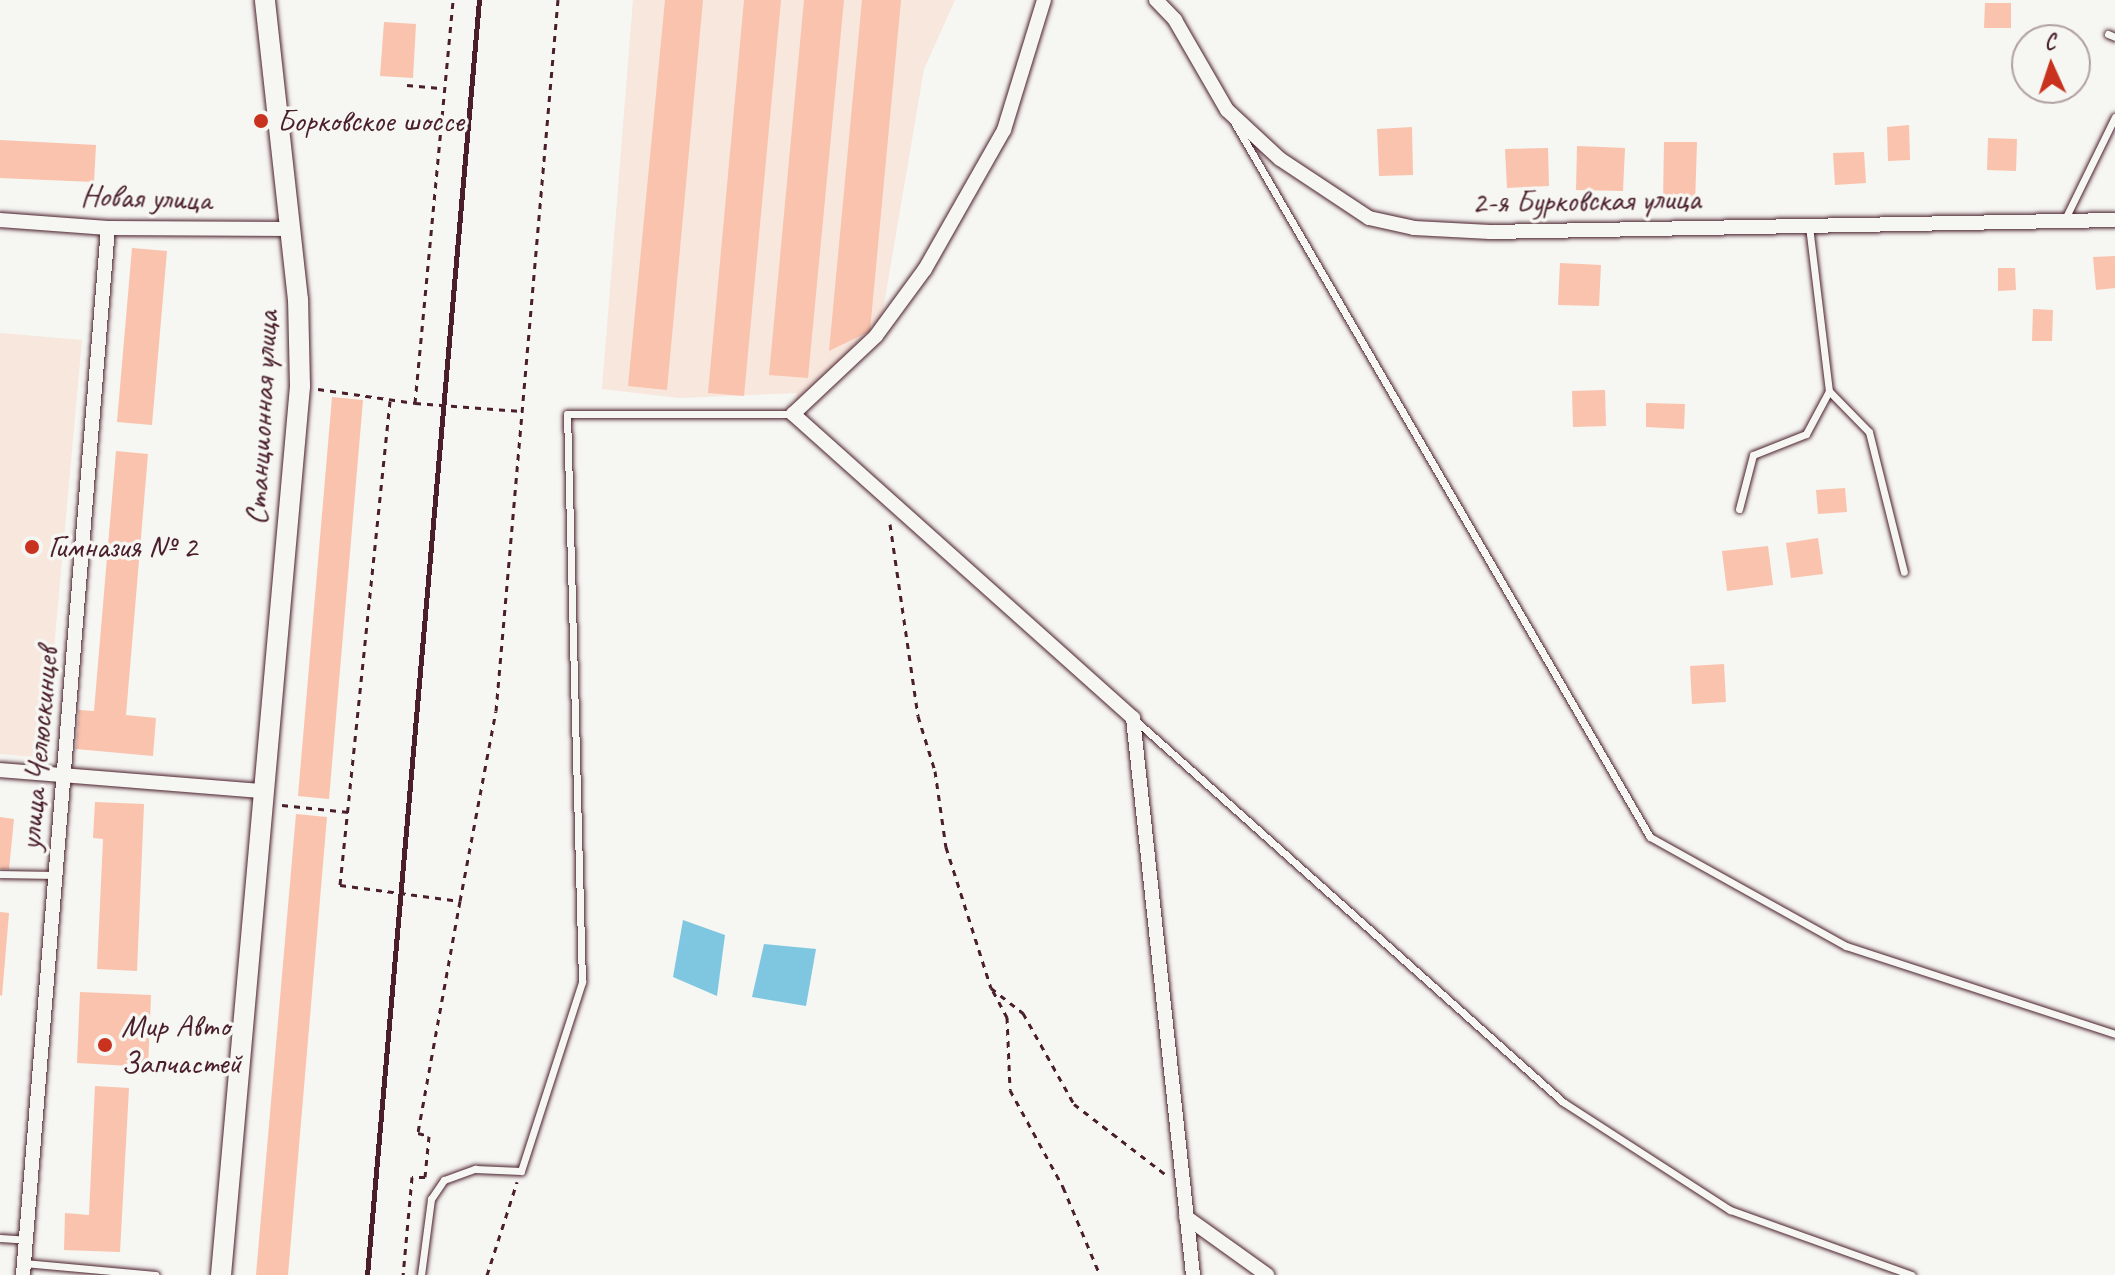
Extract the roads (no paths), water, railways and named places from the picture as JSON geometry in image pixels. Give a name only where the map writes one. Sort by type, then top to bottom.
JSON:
[{"type":"main road","name":"Станционная улица","points":[[263,797],[300,388],[290,229],[265,0]]},
{"type":"main road","points":[[221,1275],[263,797]]},
{"type":"street","points":[[1044,0],[1004,130],[925,269],[876,336],[793,414],[886,492],[1133,718],[1193,1275]]},
{"type":"street","name":"2-я Бурковская улица","points":[[1156,0],[1175,20],[1227,110],[1280,159],[1369,218],[1414,228],[1490,232],[2115,220]]},
{"type":"street","name":"Новая улица","points":[[0,220],[108,228],[290,229]]},
{"type":"street","name":"улица Челюскинцев","points":[[24,1269],[108,228]]},
{"type":"street","points":[[0,770],[65,774],[263,797]]},
{"type":"street","points":[[1186,1217],[1267,1275]]},
{"type":"lane","points":[[1227,110],[1650,837],[1846,946],[2115,1034]]},
{"type":"lane","points":[[2064,221],[2115,117]]},
{"type":"lane","points":[[1739,509],[1753,455],[1806,434],[1829,391],[1809,226]]},
{"type":"lane","points":[[1829,391],[1869,432],[1904,572]]},
{"type":"lane","points":[[421,1275],[431,1199],[444,1180],[475,1169],[521,1171],[582,982],[567,414],[793,414]]},
{"type":"lane","points":[[1133,718],[1563,1102],[1730,1210],[1912,1275]]},
{"type":"lane","points":[[0,874],[56,875]]},
{"type":"lane","points":[[0,1238],[26,1240]]},
{"type":"lane","points":[[24,1269],[155,1275]]},
{"type":"water","points":[[683,920],[725,935],[717,996],[673,977]]},
{"type":"water","points":[[764,944],[816,949],[806,1006],[752,997]]},
{"type":"railway","points":[[367,1275],[479,0]]},
{"type":"place","name":"Борковское шоссе","points":[[261,121]]},
{"type":"place","name":"Гимназия № 2","points":[[32,547]]},
{"type":"place","name":"Мир Авто Запчастей","points":[[105,1045]]}]
